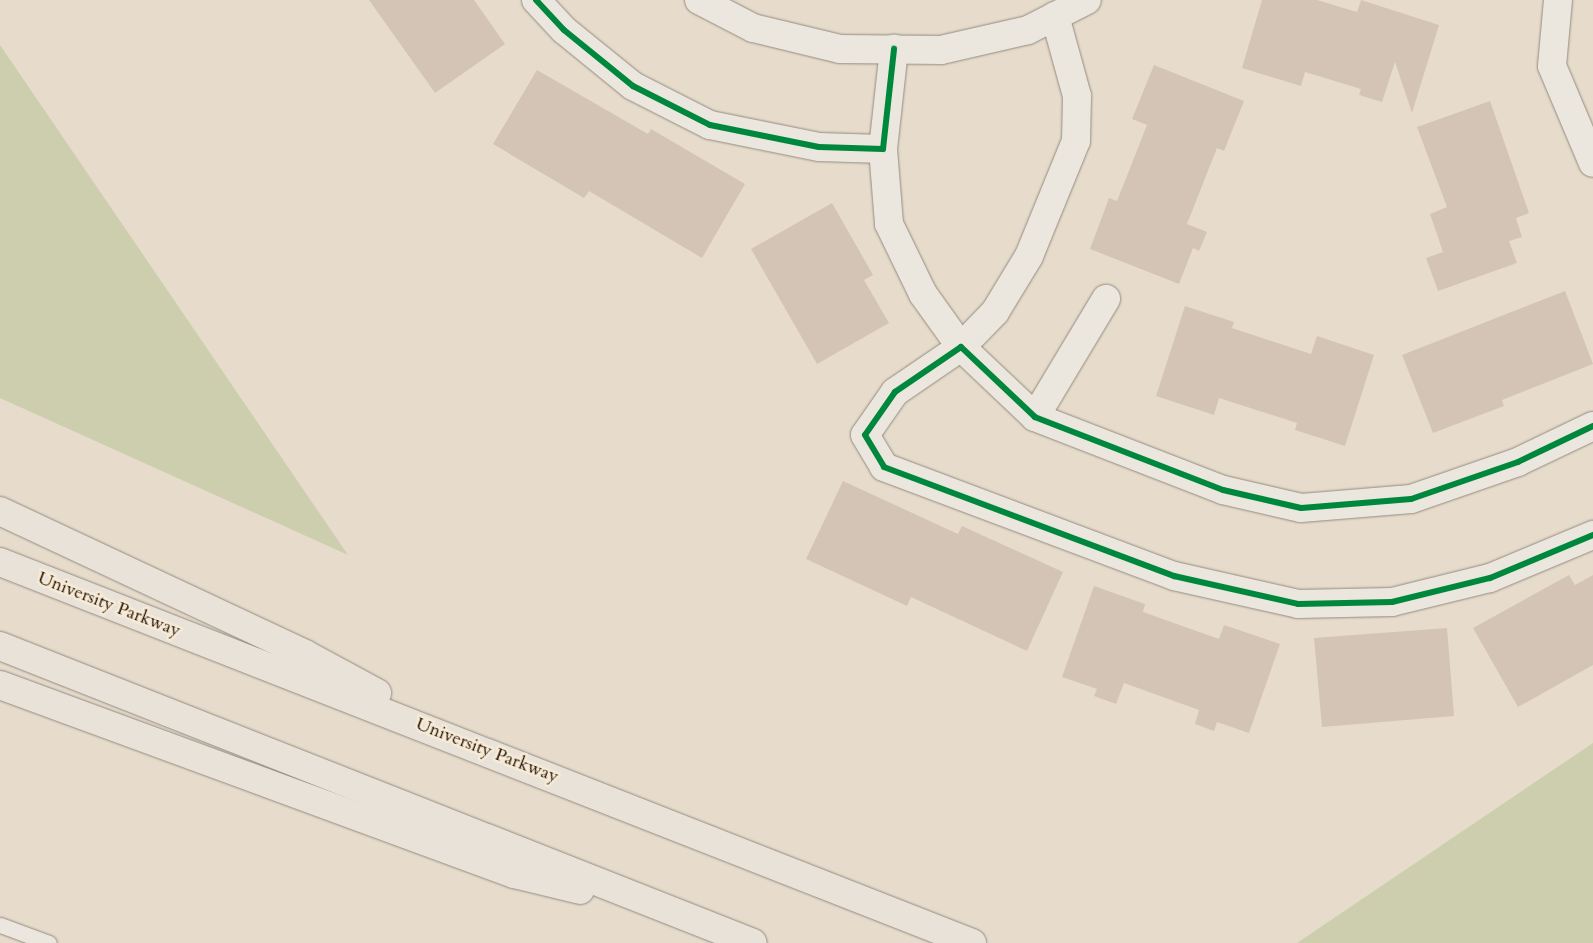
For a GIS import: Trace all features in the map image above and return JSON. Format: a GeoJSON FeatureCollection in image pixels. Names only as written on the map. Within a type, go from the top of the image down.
{"type":"FeatureCollection","features":[{"type":"Feature","properties":{"kind":"highway"},"geometry":{"type":"LineString","coordinates":[[0,511],[305,654],[470,744]]}},
{"type":"Feature","properties":{"kind":"highway","name":"University Parkway"},"geometry":{"type":"LineString","coordinates":[[0,562],[470,744],[972,943]]}},
{"type":"Feature","properties":{"kind":"highway"},"geometry":{"type":"LineString","coordinates":[[0,646],[753,943]]}},
{"type":"Feature","properties":{"kind":"highway"},"geometry":{"type":"LineString","coordinates":[[0,685],[514,874],[651,903]]}},
{"type":"Feature","properties":{"kind":"street"},"geometry":{"type":"LineString","coordinates":[[536,0],[564,30],[633,86],[710,125],[819,147],[884,149]]}},
{"type":"Feature","properties":{"kind":"street"},"geometry":{"type":"LineString","coordinates":[[699,0],[754,28],[840,49],[894,50],[941,50],[1028,30],[1087,0]]}},
{"type":"Feature","properties":{"kind":"street"},"geometry":{"type":"LineString","coordinates":[[1558,0],[1552,66],[1593,161]]}},
{"type":"Feature","properties":{"kind":"street"},"geometry":{"type":"LineString","coordinates":[[1055,16],[1077,96],[1076,141],[1030,256],[995,312],[961,347],[895,392],[865,435],[884,467],[1174,576],[1298,604],[1392,602],[1490,578],[1593,535]]}},
{"type":"Feature","properties":{"kind":"street"},"geometry":{"type":"LineString","coordinates":[[894,50],[884,149],[890,224],[923,294],[961,347],[1035,418],[1223,490],[1301,508],[1411,499],[1518,462],[1593,426]]}},
{"type":"Feature","properties":{"kind":"street"},"geometry":{"type":"LineString","coordinates":[[1035,418],[1106,299]]}},
{"type":"Feature","properties":{"kind":"lane"},"geometry":{"type":"LineString","coordinates":[[0,925],[49,943]]}},
{"type":"Feature","properties":{"kind":"green space"},"geometry":{"type":"Polygon","coordinates":[[[0,45],[348,555],[0,398],[0,45]]]}},
{"type":"Feature","properties":{"kind":"green space"},"geometry":{"type":"Polygon","coordinates":[[[1593,743],[1593,943],[1297,943],[1593,743]]]}},
{"type":"Feature","properties":{"kind":"building"},"geometry":{"type":"Polygon","coordinates":[[[369,0],[474,0],[505,44],[435,93],[369,0]]]}},
{"type":"Feature","properties":{"kind":"building"},"geometry":{"type":"Polygon","coordinates":[[[1262,0],[1317,0],[1357,12],[1361,0],[1439,25],[1412,113],[1395,62],[1382,102],[1359,95],[1361,89],[1305,72],[1301,86],[1242,68],[1262,0]]]}},
{"type":"Feature","properties":{"kind":"building"},"geometry":{"type":"Polygon","coordinates":[[[1154,65],[1244,101],[1224,151],[1217,148],[1187,224],[1207,232],[1199,251],[1193,248],[1179,284],[1090,249],[1109,198],[1117,201],[1147,125],[1132,119],[1154,65]]]}},
{"type":"Feature","properties":{"kind":"building"},"geometry":{"type":"Polygon","coordinates":[[[537,70],[648,134],[651,129],[745,184],[702,258],[589,191],[584,198],[493,144],[537,70]]]}},
{"type":"Feature","properties":{"kind":"building"},"geometry":{"type":"Polygon","coordinates":[[[1490,101],[1529,213],[1516,218],[1522,237],[1509,241],[1517,263],[1438,291],[1426,258],[1443,252],[1430,214],[1447,207],[1417,127],[1490,101]]]}},
{"type":"Feature","properties":{"kind":"building"},"geometry":{"type":"Polygon","coordinates":[[[832,203],[873,275],[864,280],[889,323],[817,364],[751,249],[832,203]]]}},
{"type":"Feature","properties":{"kind":"building"},"geometry":{"type":"Polygon","coordinates":[[[1565,291],[1593,364],[1502,400],[1504,406],[1433,433],[1402,355],[1565,291]]]}},
{"type":"Feature","properties":{"kind":"building"},"geometry":{"type":"Polygon","coordinates":[[[1185,306],[1234,322],[1232,328],[1311,354],[1317,336],[1374,355],[1345,446],[1295,430],[1297,423],[1219,398],[1214,415],[1156,396],[1185,306]]]}},
{"type":"Feature","properties":{"kind":"building"},"geometry":{"type":"Polygon","coordinates":[[[843,481],[958,534],[962,526],[1063,572],[1027,651],[911,597],[907,606],[806,559],[843,481]]]}},
{"type":"Feature","properties":{"kind":"building"},"geometry":{"type":"Polygon","coordinates":[[[1569,575],[1575,585],[1593,575],[1593,665],[1518,707],[1473,628],[1569,575]]]}},
{"type":"Feature","properties":{"kind":"building"},"geometry":{"type":"Polygon","coordinates":[[[1094,586],[1145,604],[1143,612],[1219,639],[1224,625],[1280,644],[1249,733],[1217,722],[1214,731],[1195,724],[1199,710],[1124,683],[1116,704],[1094,696],[1097,689],[1062,677],[1094,586]]]}},
{"type":"Feature","properties":{"kind":"building"},"geometry":{"type":"Polygon","coordinates":[[[1447,628],[1454,716],[1322,727],[1314,638],[1447,628]]]}},
{"type":"Feature","properties":{"kind":"cycle path"},"geometry":{"type":"LineString","coordinates":[[536,0],[564,30],[633,86],[710,125],[819,147],[883,149],[894,49]]}},
{"type":"Feature","properties":{"kind":"cycle path"},"geometry":{"type":"LineString","coordinates":[[1593,426],[1518,462],[1411,499],[1301,508],[1223,490],[1035,417],[961,347],[895,392],[865,435],[884,467],[1174,576],[1298,604],[1392,602],[1490,578],[1593,535]]}}]}
